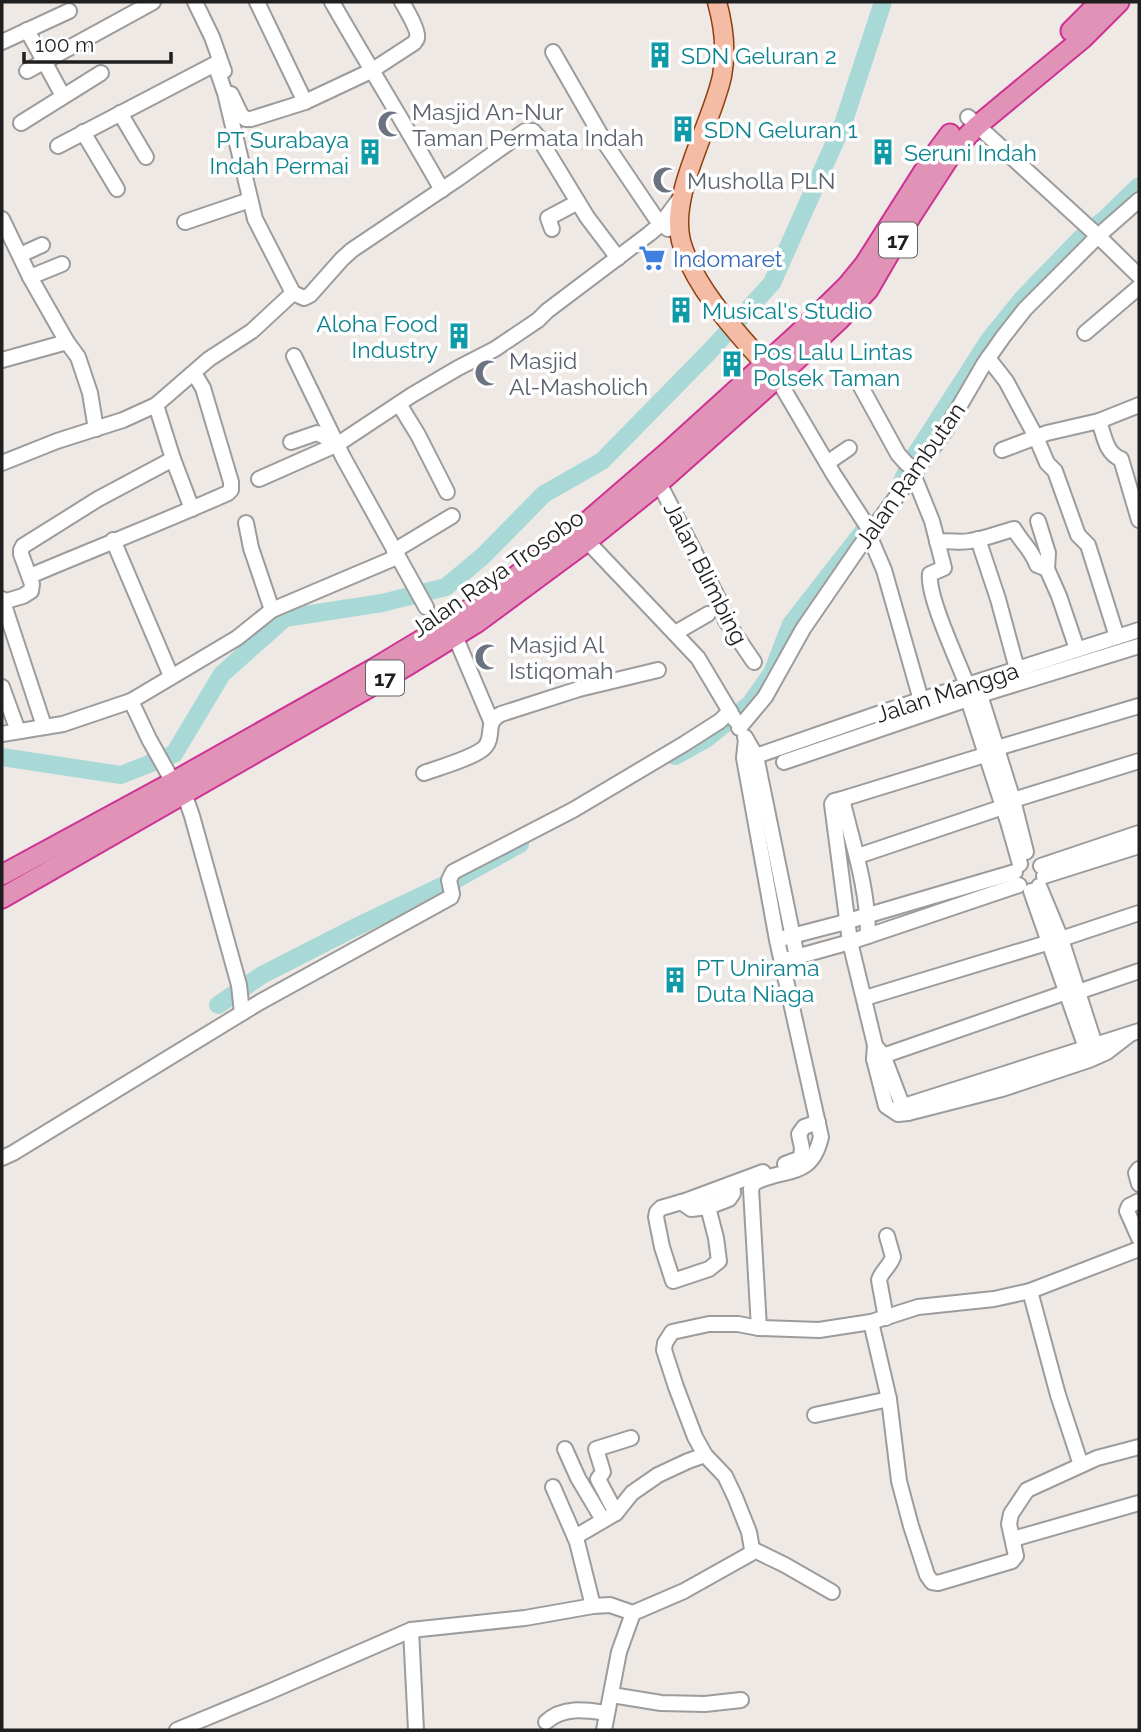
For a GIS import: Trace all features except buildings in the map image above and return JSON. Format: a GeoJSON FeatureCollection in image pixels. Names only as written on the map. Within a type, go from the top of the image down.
{"type":"FeatureCollection","features":[{"type":"Feature","properties":{"kind":"highway","name":"17"},"geometry":{"type":"LineString","coordinates":[[771,371],[840,319],[868,290],[972,121],[1100,2]]}},
{"type":"Feature","properties":{"kind":"highway","name":"17"},"geometry":{"type":"LineString","coordinates":[[972,121],[1082,38],[1119,2]]}},
{"type":"Feature","properties":{"kind":"highway","name":"Jalan Raya Trosobo"},"geometry":{"type":"LineString","coordinates":[[435,619],[510,599],[659,483],[771,371]]}},
{"type":"Feature","properties":{"kind":"highway","name":"Jalan Raya Trosobo"},"geometry":{"type":"LineString","coordinates":[[2,876],[175,782],[396,672],[435,619],[488,597],[573,534],[649,468],[771,371]]}},
{"type":"Feature","properties":{"kind":"highway","name":"Jalan Raya Trosobo"},"geometry":{"type":"LineString","coordinates":[[2,898],[175,782]]}},
{"type":"Feature","properties":{"kind":"main road"},"geometry":{"type":"LineString","coordinates":[[717,2],[725,43],[722,78],[681,197],[680,238],[691,267],[723,315],[771,371]]}},
{"type":"Feature","properties":{"kind":"street"},"geometry":{"type":"LineString","coordinates":[[27,71],[153,2]]}},
{"type":"Feature","properties":{"kind":"street"},"geometry":{"type":"LineString","coordinates":[[186,2],[215,64],[225,93],[258,225],[293,293],[304,298],[310,295],[352,250],[442,190],[519,133],[531,130],[618,258]]}},
{"type":"Feature","properties":{"kind":"street"},"geometry":{"type":"LineString","coordinates":[[195,2],[212,37],[231,94],[244,118],[304,102],[371,71],[414,43],[418,35],[402,2]]}},
{"type":"Feature","properties":{"kind":"street"},"geometry":{"type":"LineString","coordinates":[[257,2],[304,102]]}},
{"type":"Feature","properties":{"kind":"street"},"geometry":{"type":"LineString","coordinates":[[332,2],[442,190]]}},
{"type":"Feature","properties":{"kind":"street"},"geometry":{"type":"LineString","coordinates":[[2,42],[69,11]]}},
{"type":"Feature","properties":{"kind":"street"},"geometry":{"type":"LineString","coordinates":[[27,30],[63,96]]}},
{"type":"Feature","properties":{"kind":"street"},"geometry":{"type":"LineString","coordinates":[[553,52],[607,146],[654,217],[680,238]]}},
{"type":"Feature","properties":{"kind":"street"},"geometry":{"type":"LineString","coordinates":[[58,146],[215,64]]}},
{"type":"Feature","properties":{"kind":"street"},"geometry":{"type":"LineString","coordinates":[[21,123],[101,73]]}},
{"type":"Feature","properties":{"kind":"street"},"geometry":{"type":"LineString","coordinates":[[120,113],[146,157]]}},
{"type":"Feature","properties":{"kind":"street"},"geometry":{"type":"LineString","coordinates":[[972,121],[1139,276]]}},
{"type":"Feature","properties":{"kind":"street"},"geometry":{"type":"LineString","coordinates":[[83,132],[117,189]]}},
{"type":"Feature","properties":{"kind":"street"},"geometry":{"type":"LineString","coordinates":[[259,479],[338,443],[458,368],[495,349],[538,320],[662,224],[681,197]]}},
{"type":"Feature","properties":{"kind":"street"},"geometry":{"type":"LineString","coordinates":[[185,222],[250,200]]}},
{"type":"Feature","properties":{"kind":"street"},"geometry":{"type":"LineString","coordinates":[[552,229],[548,218],[578,202]]}},
{"type":"Feature","properties":{"kind":"street","name":"Jalan Rambutan"},"geometry":{"type":"LineString","coordinates":[[242,1013],[451,897],[453,872],[573,810],[720,720],[736,723],[765,697],[803,629],[868,530],[912,469],[944,431],[1003,337],[1093,231],[1137,207]]}},
{"type":"Feature","properties":{"kind":"street"},"geometry":{"type":"LineString","coordinates":[[2,219],[30,277],[78,357],[90,393],[96,429]]}},
{"type":"Feature","properties":{"kind":"street"},"geometry":{"type":"LineString","coordinates":[[20,255],[42,246]]}},
{"type":"Feature","properties":{"kind":"street"},"geometry":{"type":"LineString","coordinates":[[30,277],[62,264]]}},
{"type":"Feature","properties":{"kind":"street"},"geometry":{"type":"LineString","coordinates":[[1085,334],[1139,287]]}},
{"type":"Feature","properties":{"kind":"street"},"geometry":{"type":"LineString","coordinates":[[2,463],[156,405],[201,367],[252,331],[293,293]]}},
{"type":"Feature","properties":{"kind":"street"},"geometry":{"type":"LineString","coordinates":[[2,360],[67,342]]}},
{"type":"Feature","properties":{"kind":"street"},"geometry":{"type":"LineString","coordinates":[[294,356],[343,457],[491,721],[488,744],[483,749],[424,773]]}},
{"type":"Feature","properties":{"kind":"street"},"geometry":{"type":"LineString","coordinates":[[988,358],[1006,381],[1047,463],[1057,476],[1078,535],[1087,545],[1117,637]]}},
{"type":"Feature","properties":{"kind":"street"},"geometry":{"type":"LineString","coordinates":[[30,576],[229,493],[232,485],[203,388],[201,367]]}},
{"type":"Feature","properties":{"kind":"street"},"geometry":{"type":"LineString","coordinates":[[771,371],[868,530],[884,570],[921,700]]}},
{"type":"Feature","properties":{"kind":"street"},"geometry":{"type":"LineString","coordinates":[[860,385],[898,453],[912,469],[928,509],[944,568],[930,574],[933,596],[971,693],[1030,875],[1056,941],[1072,992],[1098,1047]]}},
{"type":"Feature","properties":{"kind":"street"},"geometry":{"type":"LineString","coordinates":[[399,404],[447,492]]}},
{"type":"Feature","properties":{"kind":"street"},"geometry":{"type":"LineString","coordinates":[[156,405],[192,509]]}},
{"type":"Feature","properties":{"kind":"street"},"geometry":{"type":"LineString","coordinates":[[1002,450],[1073,426],[1099,421],[1139,405]]}},
{"type":"Feature","properties":{"kind":"street"},"geometry":{"type":"LineString","coordinates":[[1099,421],[1110,452],[1121,459],[1139,520]]}},
{"type":"Feature","properties":{"kind":"street"},"geometry":{"type":"LineString","coordinates":[[291,442],[317,433],[338,443]]}},
{"type":"Feature","properties":{"kind":"street"},"geometry":{"type":"LineString","coordinates":[[827,463],[849,448]]}},
{"type":"Feature","properties":{"kind":"street"},"geometry":{"type":"LineString","coordinates":[[44,726],[2,600],[30,593],[33,587],[21,550],[23,546],[89,504],[173,459]]}},
{"type":"Feature","properties":{"kind":"street","name":"Jalan Blimbing"},"geometry":{"type":"LineString","coordinates":[[659,483],[720,602],[726,621],[754,662]]}},
{"type":"Feature","properties":{"kind":"street"},"geometry":{"type":"LineString","coordinates":[[2,734],[72,722],[131,701],[237,638],[276,608],[396,554],[452,516]]}},
{"type":"Feature","properties":{"kind":"street"},"geometry":{"type":"LineString","coordinates":[[1038,521],[1048,553],[1047,569],[1077,649]]}},
{"type":"Feature","properties":{"kind":"street"},"geometry":{"type":"LineString","coordinates":[[246,523],[254,557],[276,608]]}},
{"type":"Feature","properties":{"kind":"street"},"geometry":{"type":"LineString","coordinates":[[937,542],[978,540],[1014,529],[1032,551],[1037,565],[1047,569]]}},
{"type":"Feature","properties":{"kind":"street"},"geometry":{"type":"LineString","coordinates":[[113,540],[171,676]]}},
{"type":"Feature","properties":{"kind":"street"},"geometry":{"type":"LineString","coordinates":[[978,540],[998,598],[1017,669]]}},
{"type":"Feature","properties":{"kind":"street"},"geometry":{"type":"LineString","coordinates":[[587,541],[698,659],[756,756],[784,938],[781,961],[821,1137],[813,1160],[808,1164],[760,1180],[754,1183],[751,1189],[758,1328]]}},
{"type":"Feature","properties":{"kind":"street"},"geometry":{"type":"LineString","coordinates":[[675,633],[708,614]]}},
{"type":"Feature","properties":{"kind":"street","name":"Jalan Mangga"},"geometry":{"type":"LineString","coordinates":[[756,756],[921,700],[971,693],[1017,669],[1139,630]]}},
{"type":"Feature","properties":{"kind":"street"},"geometry":{"type":"LineString","coordinates":[[784,762],[971,693],[1139,646]]}},
{"type":"Feature","properties":{"kind":"street"},"geometry":{"type":"LineString","coordinates":[[491,721],[501,714],[579,689],[658,670]]}},
{"type":"Feature","properties":{"kind":"street"},"geometry":{"type":"LineString","coordinates":[[2,687],[18,731]]}},
{"type":"Feature","properties":{"kind":"street"},"geometry":{"type":"LineString","coordinates":[[2,1158],[242,1013],[240,991],[192,816],[131,701]]}},
{"type":"Feature","properties":{"kind":"street"},"geometry":{"type":"LineString","coordinates":[[907,1109],[877,1053],[850,942],[832,804],[834,801],[1139,706]]}},
{"type":"Feature","properties":{"kind":"street"},"geometry":{"type":"LineString","coordinates":[[736,723],[744,758],[744,790],[784,938],[797,957]]}},
{"type":"Feature","properties":{"kind":"street"},"geometry":{"type":"LineString","coordinates":[[858,856],[1139,761]]}},
{"type":"Feature","properties":{"kind":"street"},"geometry":{"type":"LineString","coordinates":[[842,799],[858,856],[868,915],[868,936]]}},
{"type":"Feature","properties":{"kind":"street"},"geometry":{"type":"LineString","coordinates":[[781,961],[868,936],[1139,833]]}},
{"type":"Feature","properties":{"kind":"street"},"geometry":{"type":"LineString","coordinates":[[784,938],[1139,845]]}},
{"type":"Feature","properties":{"kind":"street"},"geometry":{"type":"LineString","coordinates":[[865,998],[1056,941],[1139,912]]}},
{"type":"Feature","properties":{"kind":"street"},"geometry":{"type":"LineString","coordinates":[[877,1053],[1139,971]]}},
{"type":"Feature","properties":{"kind":"street"},"geometry":{"type":"LineString","coordinates":[[907,1109],[1134,1033]]}},
{"type":"Feature","properties":{"kind":"street"},"geometry":{"type":"LineString","coordinates":[[907,1109],[1002,1089],[1089,1060],[1098,1047]]}},
{"type":"Feature","properties":{"kind":"street"},"geometry":{"type":"LineString","coordinates":[[708,1207],[719,1261],[709,1269],[673,1281],[662,1247],[657,1212],[661,1208],[801,1158],[799,1134],[804,1127],[818,1122]]}},
{"type":"Feature","properties":{"kind":"street"},"geometry":{"type":"LineString","coordinates":[[1139,1169],[1136,1173],[1139,1184]]}},
{"type":"Feature","properties":{"kind":"street"},"geometry":{"type":"LineString","coordinates":[[681,1202],[691,1209],[708,1207],[729,1199],[733,1193],[732,1184]]}},
{"type":"Feature","properties":{"kind":"street"},"geometry":{"type":"LineString","coordinates":[[1139,1201],[1127,1209],[1139,1238]]}},
{"type":"Feature","properties":{"kind":"street"},"geometry":{"type":"LineString","coordinates":[[886,1318],[879,1277],[893,1257],[887,1236]]}},
{"type":"Feature","properties":{"kind":"street"},"geometry":{"type":"LineString","coordinates":[[177,1730],[411,1630],[525,1618],[593,1606],[610,1605],[633,1613],[684,1591],[750,1554],[752,1549],[748,1532],[725,1476],[705,1455],[695,1437],[665,1357],[665,1343],[672,1332],[709,1324],[819,1330],[871,1322],[918,1307],[994,1299],[1030,1291],[1139,1249]]}},
{"type":"Feature","properties":{"kind":"street"},"geometry":{"type":"LineString","coordinates":[[1030,1291],[1058,1395],[1081,1465]]}},
{"type":"Feature","properties":{"kind":"street"},"geometry":{"type":"LineString","coordinates":[[871,1322],[889,1399],[899,1481],[911,1526],[931,1580],[938,1583],[1012,1561],[1014,1548],[1009,1524],[1011,1514],[1027,1490],[1097,1458],[1139,1447]]}},
{"type":"Feature","properties":{"kind":"street"},"geometry":{"type":"LineString","coordinates":[[815,1415],[889,1399]]}},
{"type":"Feature","properties":{"kind":"street"},"geometry":{"type":"LineString","coordinates":[[616,1513],[598,1479],[603,1472],[596,1449],[631,1438]]}},
{"type":"Feature","properties":{"kind":"street"},"geometry":{"type":"LineString","coordinates":[[565,1450],[603,1520]]}},
{"type":"Feature","properties":{"kind":"street"},"geometry":{"type":"LineString","coordinates":[[575,1537],[616,1513],[632,1493],[658,1475],[705,1455]]}},
{"type":"Feature","properties":{"kind":"street"},"geometry":{"type":"LineString","coordinates":[[553,1487],[575,1537],[593,1606]]}},
{"type":"Feature","properties":{"kind":"street"},"geometry":{"type":"LineString","coordinates":[[1014,1548],[1139,1503]]}},
{"type":"Feature","properties":{"kind":"street"},"geometry":{"type":"LineString","coordinates":[[752,1549],[832,1592]]}},
{"type":"Feature","properties":{"kind":"street"},"geometry":{"type":"LineString","coordinates":[[604,1730],[619,1652],[633,1613]]}},
{"type":"Feature","properties":{"kind":"street"},"geometry":{"type":"LineString","coordinates":[[411,1630],[416,1730]]}},
{"type":"Feature","properties":{"kind":"street"},"geometry":{"type":"LineString","coordinates":[[612,1695],[672,1704],[741,1700]]}},
{"type":"Feature","properties":{"kind":"street"},"geometry":{"type":"LineString","coordinates":[[546,1722],[556,1714],[578,1710],[607,1713]]}},
{"type":"Feature","properties":{"kind":"waterway"},"geometry":{"type":"LineString","coordinates":[[2,757],[121,775],[174,754],[222,674],[285,618],[382,603],[446,587],[483,556],[544,494],[602,461],[772,283],[843,124],[883,2]]}},
{"type":"Feature","properties":{"kind":"waterway"},"geometry":{"type":"LineString","coordinates":[[902,481],[912,460],[989,340],[1024,297],[1081,238],[1139,186]]}},
{"type":"Feature","properties":{"kind":"waterway"},"geometry":{"type":"LineString","coordinates":[[675,756],[706,739],[750,704],[772,673],[791,624],[862,533]]}},
{"type":"Feature","properties":{"kind":"waterway"},"geometry":{"type":"LineString","coordinates":[[218,1005],[262,975],[457,879],[520,844]]}},
{"type":"Feature","properties":{"kind":"place","name":"SDN Geluran 2"},"geometry":{"type":"Point","coordinates":[660,55]}},
{"type":"Feature","properties":{"kind":"place","name":"Masjid An-Nur Taman Permata Indah"},"geometry":{"type":"Point","coordinates":[391,124]}},
{"type":"Feature","properties":{"kind":"place","name":"SDN Geluran 1"},"geometry":{"type":"Point","coordinates":[683,129]}},
{"type":"Feature","properties":{"kind":"place","name":"PT Surabaya Indah Permai"},"geometry":{"type":"Point","coordinates":[370,152]}},
{"type":"Feature","properties":{"kind":"place","name":"Seruni Indah"},"geometry":{"type":"Point","coordinates":[883,152]}},
{"type":"Feature","properties":{"kind":"place","name":"Musholla PLN"},"geometry":{"type":"Point","coordinates":[666,180]}},
{"type":"Feature","properties":{"kind":"place","name":"Indomaret"},"geometry":{"type":"Point","coordinates":[652,258]}},
{"type":"Feature","properties":{"kind":"place","name":"Musical's Studio"},"geometry":{"type":"Point","coordinates":[681,310]}},
{"type":"Feature","properties":{"kind":"place","name":"Aloha Food Industry"},"geometry":{"type":"Point","coordinates":[459,336]}},
{"type":"Feature","properties":{"kind":"place","name":"Pos Lalu Lintas Polsek Taman"},"geometry":{"type":"Point","coordinates":[732,364]}},
{"type":"Feature","properties":{"kind":"place","name":"Masjid Al-Masholich"},"geometry":{"type":"Point","coordinates":[488,373]}},
{"type":"Feature","properties":{"kind":"place","name":"Masjid Al Istiqomah"},"geometry":{"type":"Point","coordinates":[488,657]}},
{"type":"Feature","properties":{"kind":"place","name":"PT Unirama Duta Niaga"},"geometry":{"type":"Point","coordinates":[675,980]}}]}
